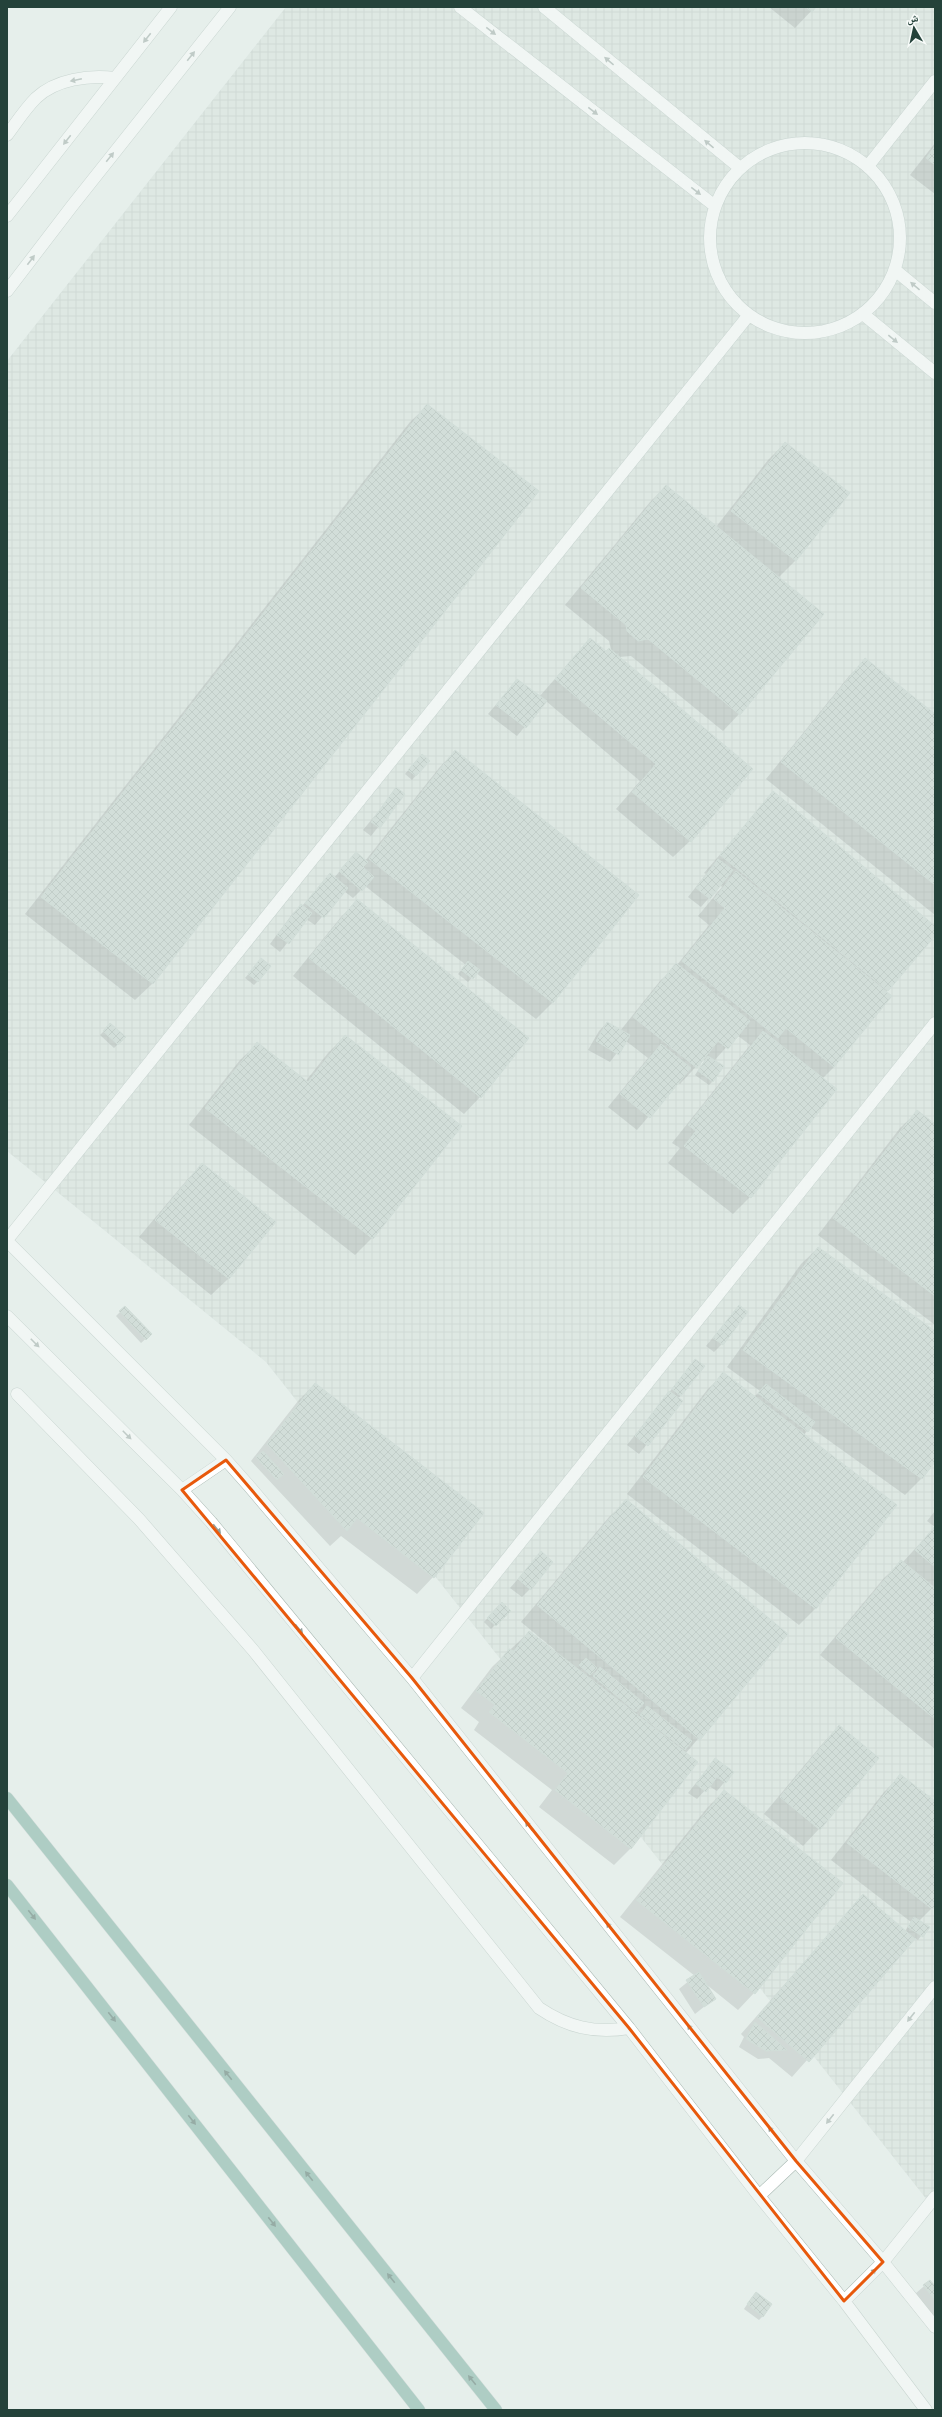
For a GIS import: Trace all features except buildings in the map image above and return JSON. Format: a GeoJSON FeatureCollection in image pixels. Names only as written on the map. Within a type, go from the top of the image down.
{"type":"FeatureCollection","features":[{"type":"Feature","properties":{"kind":"main road"},"geometry":{"type":"LineString","coordinates":[[7,1798],[496,2410]]}},
{"type":"Feature","properties":{"kind":"main road"},"geometry":{"type":"LineString","coordinates":[[7,1885],[419,2410]]}},
{"type":"Feature","properties":{"kind":"street"},"geometry":{"type":"LineString","coordinates":[[7,216],[171,7]]}},
{"type":"Feature","properties":{"kind":"street"},"geometry":{"type":"LineString","coordinates":[[7,291],[72,206],[230,7]]}},
{"type":"Feature","properties":{"kind":"street"},"geometry":{"type":"LineString","coordinates":[[460,7],[715,206]]}},
{"type":"Feature","properties":{"kind":"street"},"geometry":{"type":"LineString","coordinates":[[544,7],[740,168]]}},
{"type":"Feature","properties":{"kind":"street"},"geometry":{"type":"LineString","coordinates":[[7,135],[36,98],[48,90],[74,80],[101,77],[115,78]]}},
{"type":"Feature","properties":{"kind":"street"},"geometry":{"type":"LineString","coordinates":[[868,166],[935,81]]}},
{"type":"Feature","properties":{"kind":"street"},"geometry":{"type":"LineString","coordinates":[[810,142],[841,149],[868,166],[887,188],[898,214],[901,242],[895,270],[882,294],[863,314],[836,328],[806,334],[776,329],[748,316],[729,297],[715,274],[709,248],[710,221],[721,191],[740,168],[749,159],[778,146],[810,142]]}},
{"type":"Feature","properties":{"kind":"street"},"geometry":{"type":"LineString","coordinates":[[895,270],[935,303]]}},
{"type":"Feature","properties":{"kind":"street"},"geometry":{"type":"LineString","coordinates":[[863,314],[935,373]]}},
{"type":"Feature","properties":{"kind":"street"},"geometry":{"type":"LineString","coordinates":[[748,316],[7,1240],[226,1460],[412,1678],[796,2162],[883,2262],[935,2328]]}},
{"type":"Feature","properties":{"kind":"street"},"geometry":{"type":"LineString","coordinates":[[412,1678],[935,1024]]}},
{"type":"Feature","properties":{"kind":"street"},"geometry":{"type":"LineString","coordinates":[[7,1316],[182,1490],[629,2028],[759,2196],[844,2301],[926,2410]]}},
{"type":"Feature","properties":{"kind":"street"},"geometry":{"type":"LineString","coordinates":[[17,1394],[139,1519],[238,1632],[539,2008],[566,2024],[581,2028],[608,2031],[629,2028]]}},
{"type":"Feature","properties":{"kind":"street"},"geometry":{"type":"LineString","coordinates":[[182,1490],[226,1460]]}},
{"type":"Feature","properties":{"kind":"street"},"geometry":{"type":"LineString","coordinates":[[759,2196],[796,2162],[935,1987]]}},
{"type":"Feature","properties":{"kind":"street"},"geometry":{"type":"LineString","coordinates":[[844,2301],[883,2262],[935,2197]]}},
{"type":"Feature","properties":{"kind":"highlighted area"},"geometry":{"type":"Polygon","coordinates":[[[226,1460],[412,1678],[796,2161],[883,2262],[844,2301],[629,2028],[182,1490],[226,1460]]]}},
{"type":"Feature","properties":{"kind":"shaded area"},"geometry":{"type":"Polygon","coordinates":[[[286,7],[935,7],[935,2210],[266,1362],[7,1151],[7,361],[286,7]]]}}]}
